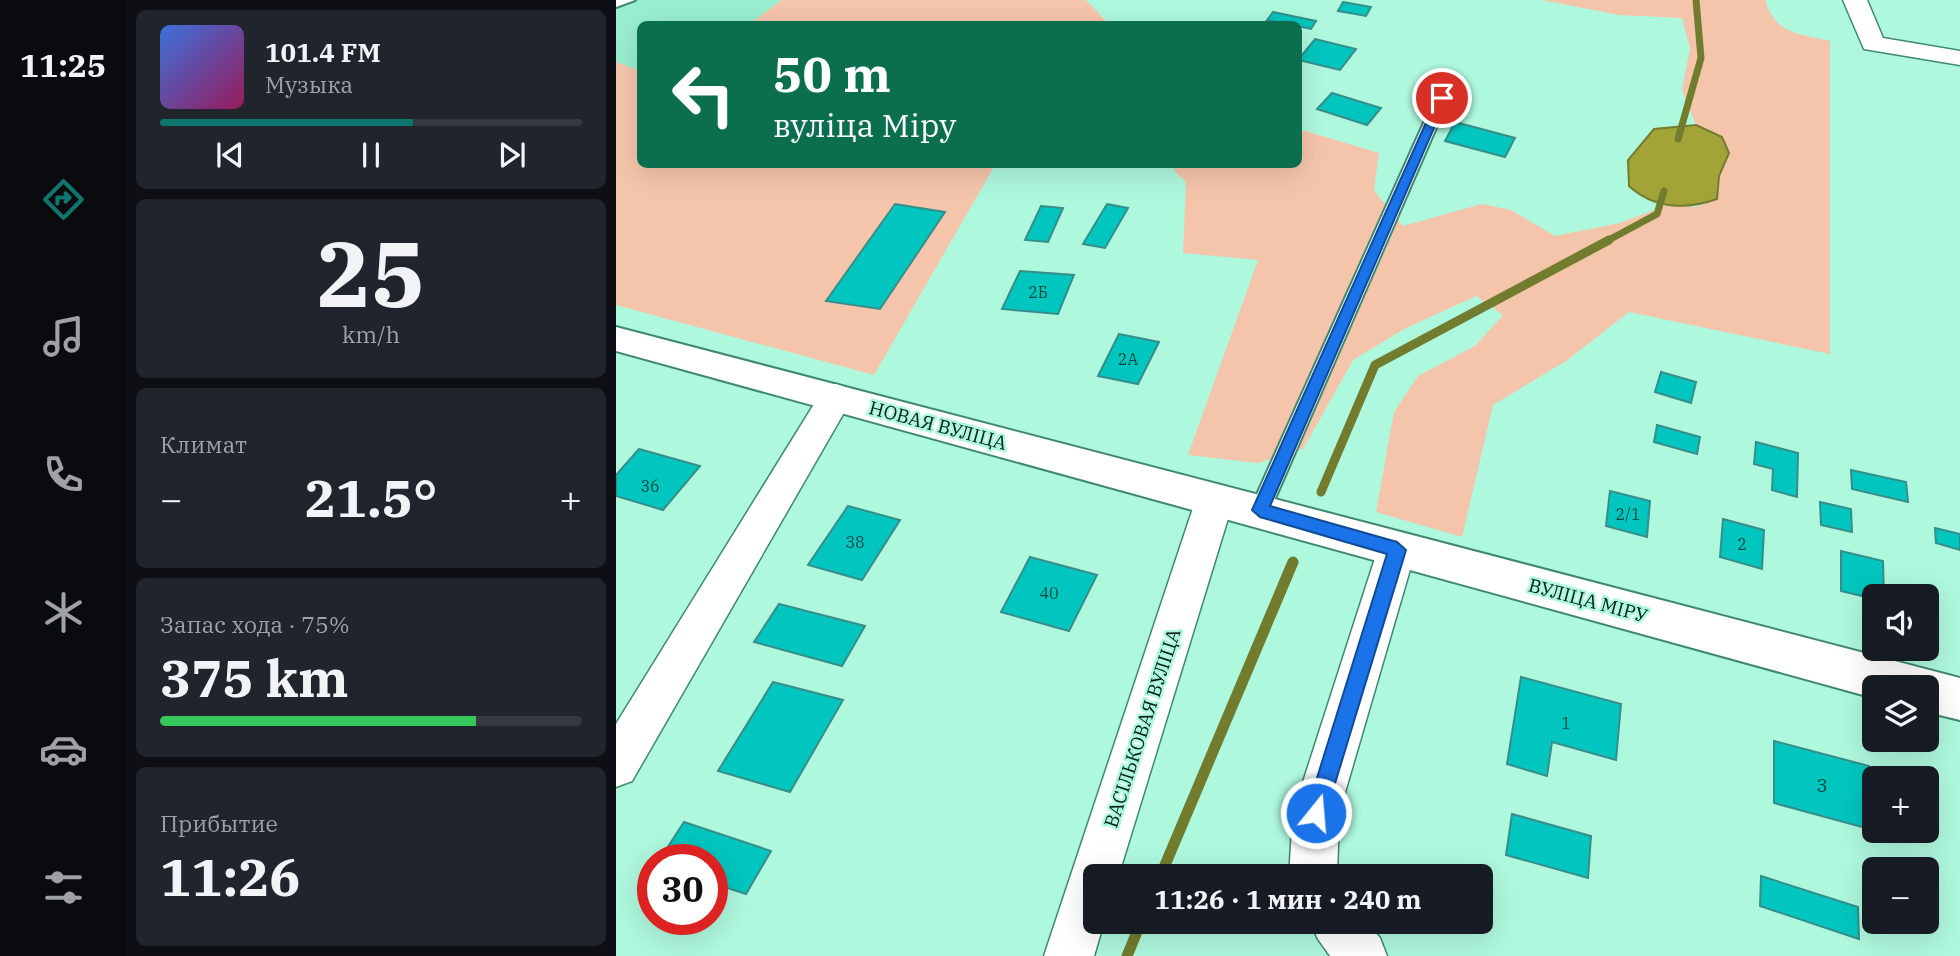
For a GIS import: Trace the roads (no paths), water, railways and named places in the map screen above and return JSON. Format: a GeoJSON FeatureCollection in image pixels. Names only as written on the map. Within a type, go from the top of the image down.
{"type":"FeatureCollection","features":[{"type":"Feature","properties":{"kind":"street"},"geometry":{"type":"LineString","coordinates":[[1855,0],[1873,44],[1960,58]]}},
{"type":"Feature","properties":{"kind":"street","name":"НОВАЯ ВУЛІЦА"},"geometry":{"type":"LineString","coordinates":[[616,339],[1260,510]]}},
{"type":"Feature","properties":{"kind":"street"},"geometry":{"type":"LineString","coordinates":[[616,765],[836,397]]}},
{"type":"Feature","properties":{"kind":"street","name":"ВАСІЛЬКОВАЯ ВУЛІЦА"},"geometry":{"type":"LineString","coordinates":[[1069,956],[1215,499]]}},
{"type":"Feature","properties":{"kind":"street","name":"ВУЛІЦА МІРУ"},"geometry":{"type":"LineString","coordinates":[[1260,510],[1397,550],[1867,675]]}},
{"type":"Feature","properties":{"kind":"street"},"geometry":{"type":"LineString","coordinates":[[1313,864],[1316,813],[1397,550]]}},
{"type":"Feature","properties":{"kind":"street"},"geometry":{"type":"LineString","coordinates":[[1939,694],[1960,699]]}},
{"type":"Feature","properties":{"kind":"street"},"geometry":{"type":"LineString","coordinates":[[1345,934],[1362,956]]}},
{"type":"Feature","properties":{"kind":"lane"},"geometry":{"type":"LineString","coordinates":[[616,3],[629,0]]}},
{"type":"Feature","properties":{"kind":"lane"},"geometry":{"type":"LineString","coordinates":[[1260,510],[1442,98]]}},
{"type":"Feature","properties":{"kind":"waterway"},"geometry":{"type":"LineString","coordinates":[[1678,139],[1701,58],[1696,0]]}},
{"type":"Feature","properties":{"kind":"waterway"},"geometry":{"type":"LineString","coordinates":[[1605,242],[1657,214],[1664,191]]}},
{"type":"Feature","properties":{"kind":"waterway"},"geometry":{"type":"LineString","coordinates":[[1321,492],[1375,365],[1609,240]]}},
{"type":"Feature","properties":{"kind":"waterway"},"geometry":{"type":"LineString","coordinates":[[1165,864],[1293,562]]}},
{"type":"Feature","properties":{"kind":"waterway"},"geometry":{"type":"LineString","coordinates":[[1127,956],[1136,934]]}}]}
